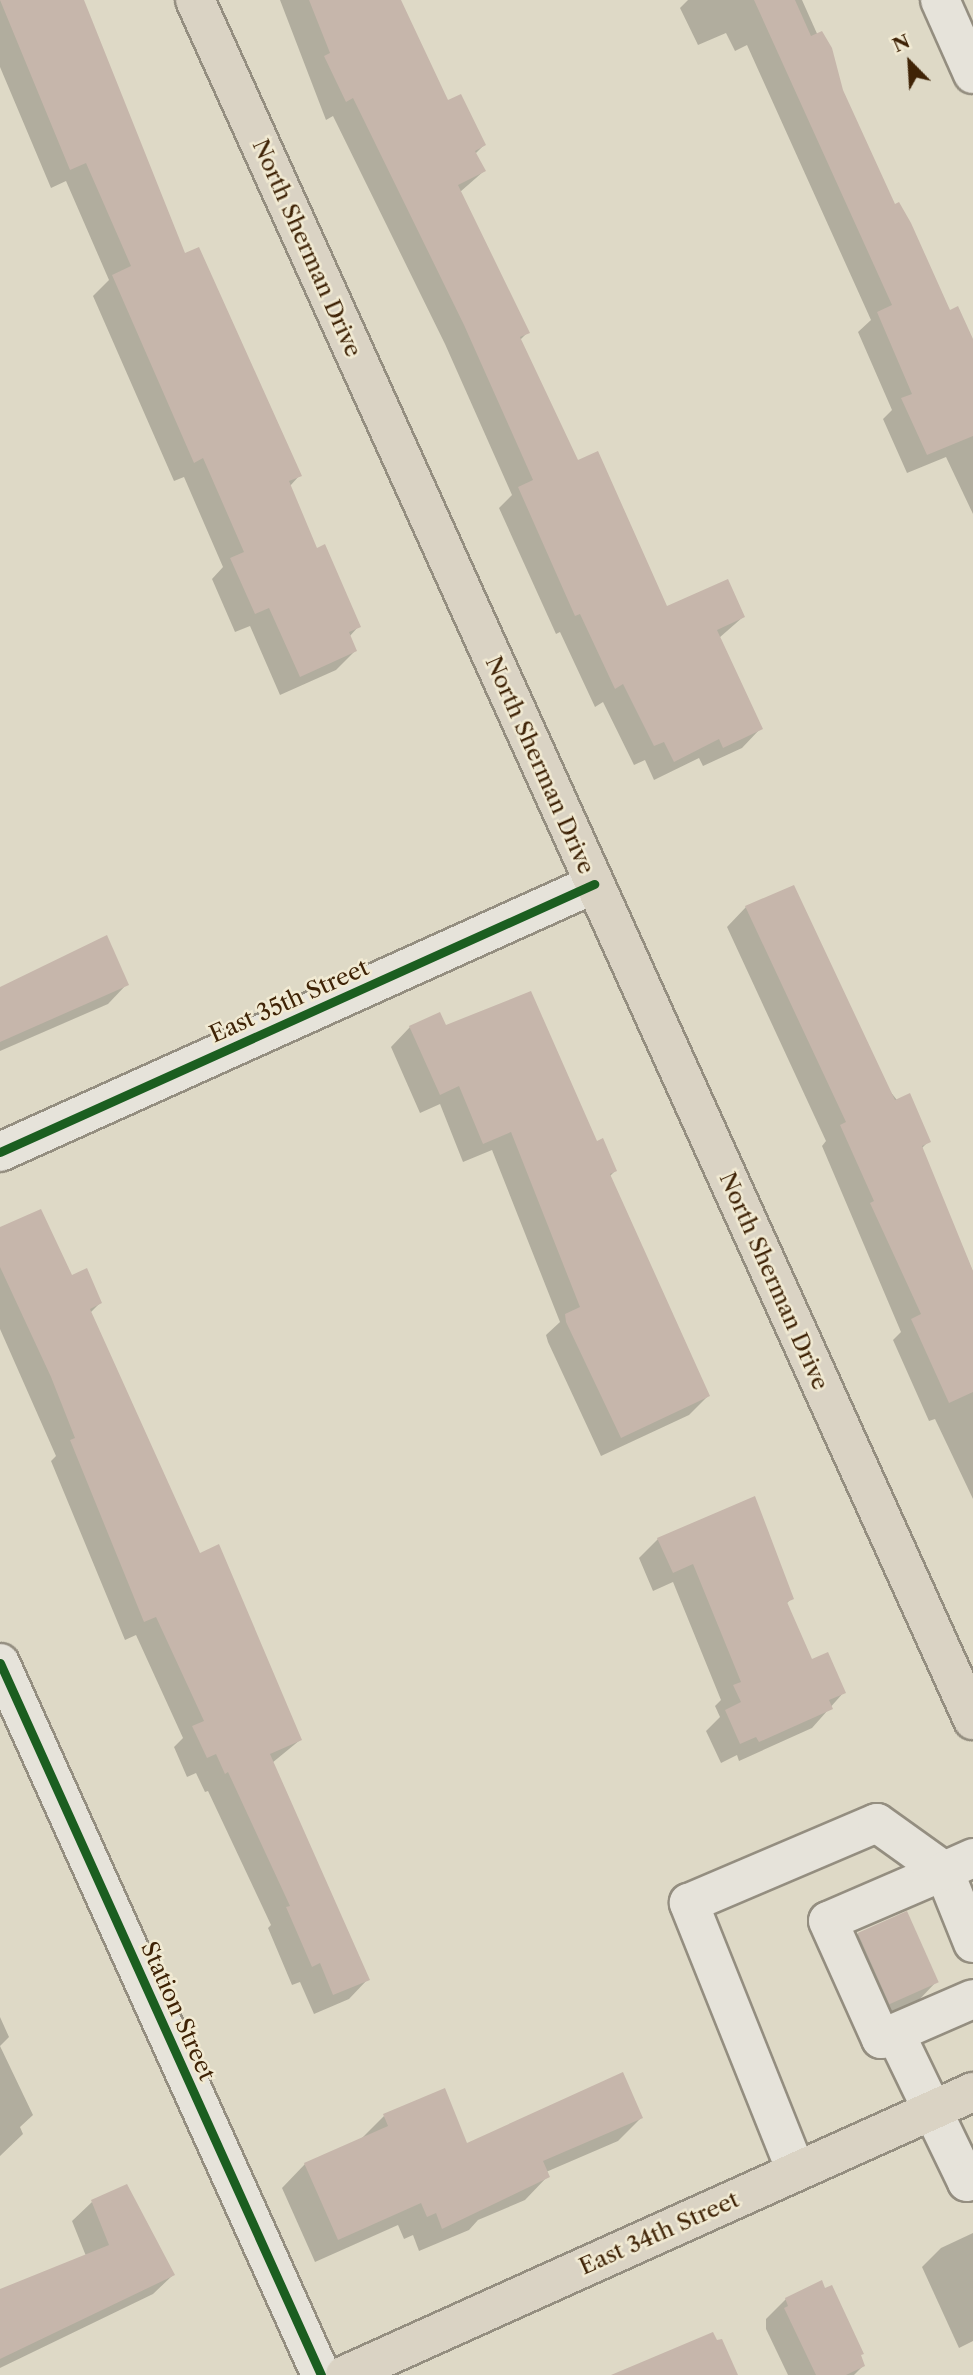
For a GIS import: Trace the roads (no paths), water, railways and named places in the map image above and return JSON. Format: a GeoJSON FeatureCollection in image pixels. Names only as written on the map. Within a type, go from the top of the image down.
{"type":"FeatureCollection","features":[{"type":"Feature","properties":{"kind":"main road","name":"North Sherman Drive"},"geometry":{"type":"LineString","coordinates":[[195,0],[973,1720]]}},
{"type":"Feature","properties":{"kind":"main road","name":"East 34th Street"},"geometry":{"type":"LineString","coordinates":[[345,2375],[973,2092]]}},
{"type":"Feature","properties":{"kind":"street"},"geometry":{"type":"LineString","coordinates":[[940,0],[973,74]]}},
{"type":"Feature","properties":{"kind":"street","name":"East 35th Street"},"geometry":{"type":"LineString","coordinates":[[0,1152],[594,884]]}},
{"type":"Feature","properties":{"kind":"street","name":"Station Street"},"geometry":{"type":"LineString","coordinates":[[0,1662],[321,2375]]}},
{"type":"Feature","properties":{"kind":"street"},"geometry":{"type":"LineString","coordinates":[[796,2171],[689,1903],[877,1823],[958,1865]]}},
{"type":"Feature","properties":{"kind":"street"},"geometry":{"type":"LineString","coordinates":[[958,1865],[973,1943]]}},
{"type":"Feature","properties":{"kind":"street"},"geometry":{"type":"LineString","coordinates":[[958,1865],[828,1921],[881,2039],[973,1999]]}},
{"type":"Feature","properties":{"kind":"street"},"geometry":{"type":"LineString","coordinates":[[895,2033],[935,2109],[967,2182],[973,2179]]}}]}
